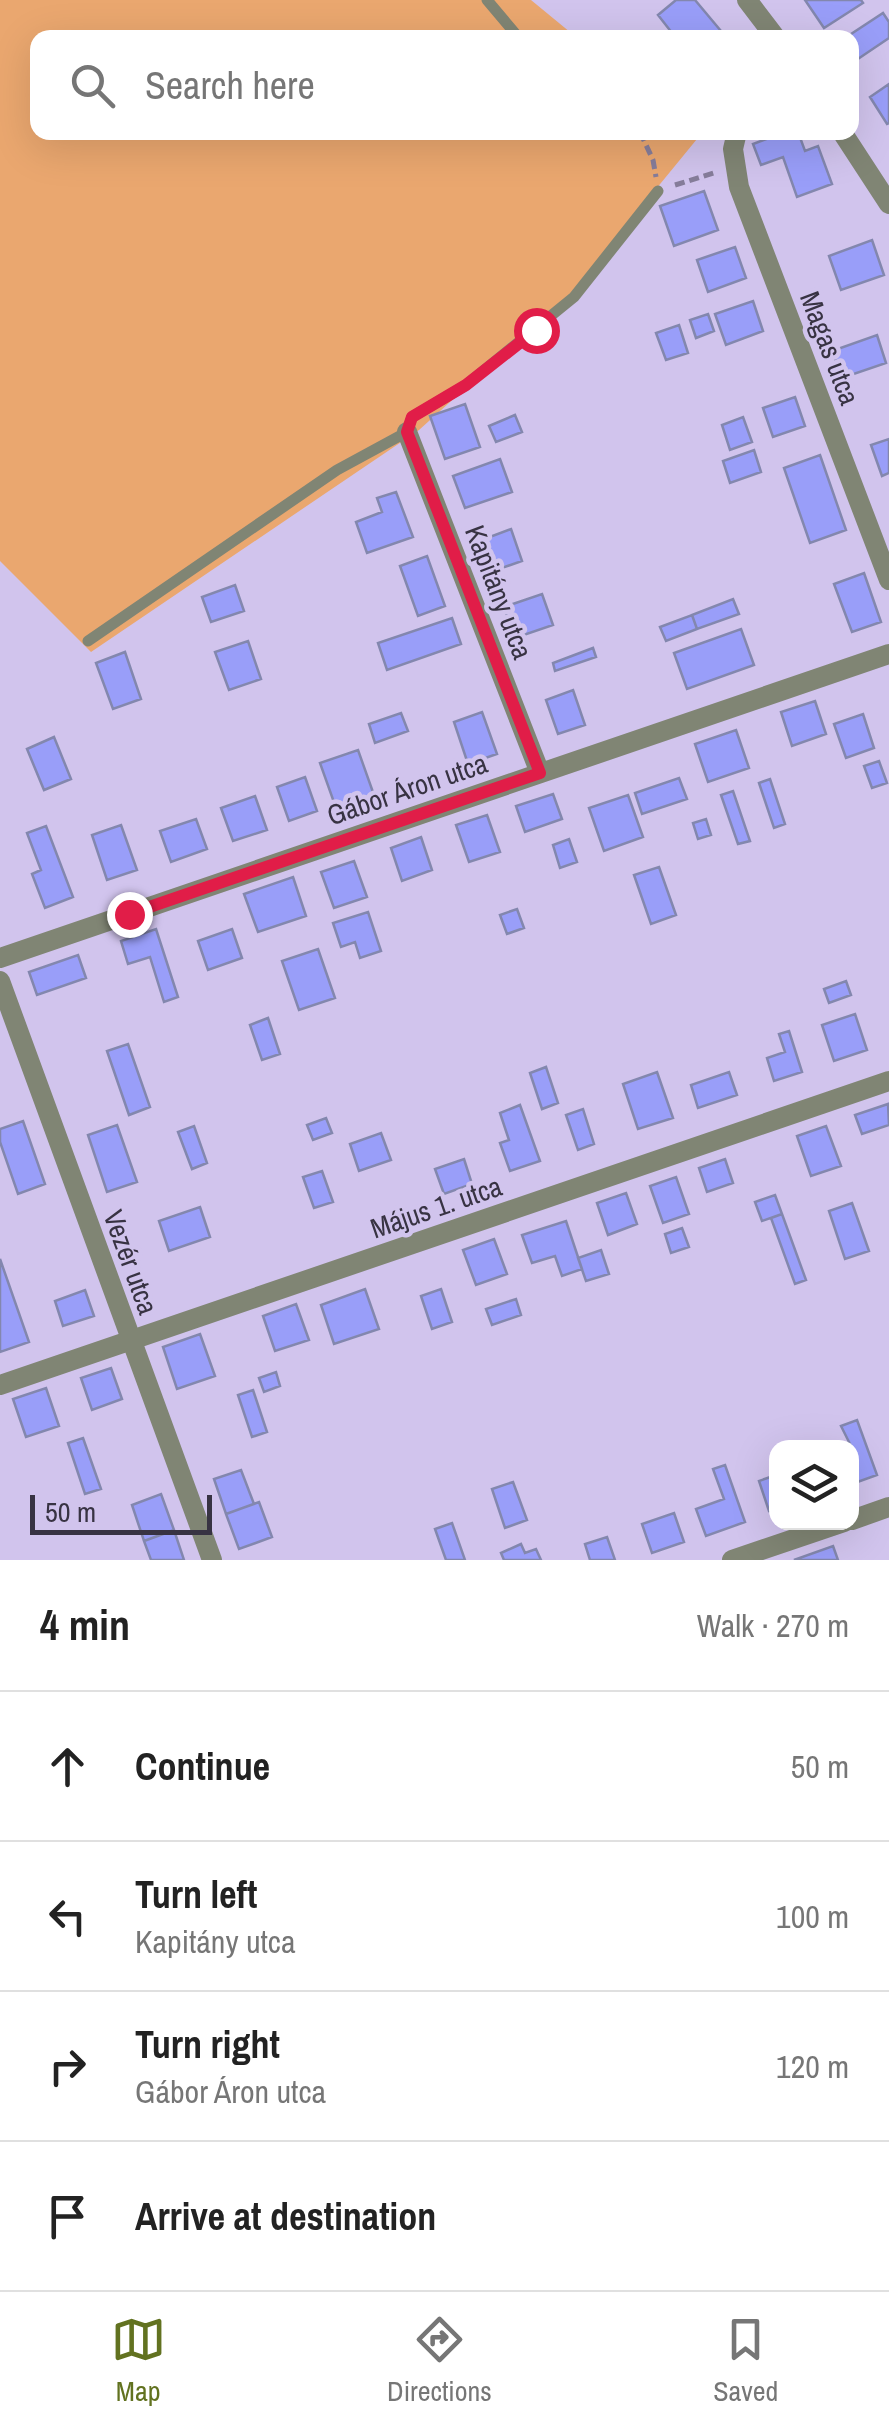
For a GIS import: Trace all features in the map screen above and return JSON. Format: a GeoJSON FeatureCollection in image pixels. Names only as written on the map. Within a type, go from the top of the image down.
{"type":"FeatureCollection","features":[{"type":"Feature","properties":{"kind":"street"},"geometry":{"type":"LineString","coordinates":[[747,0],[770,30]]}},
{"type":"Feature","properties":{"kind":"street","name":"Magas utca"},"geometry":{"type":"LineString","coordinates":[[735,140],[734,169],[889,580]]}},
{"type":"Feature","properties":{"kind":"street"},"geometry":{"type":"LineString","coordinates":[[847,140],[889,204]]}},
{"type":"Feature","properties":{"kind":"street","name":"Kapitány utca"},"geometry":{"type":"LineString","coordinates":[[407,432],[540,773]]}},
{"type":"Feature","properties":{"kind":"street","name":"Gábor Áron utca"},"geometry":{"type":"LineString","coordinates":[[0,958],[889,654]]}},
{"type":"Feature","properties":{"kind":"street","name":"Vezér utca"},"geometry":{"type":"LineString","coordinates":[[0,982],[212,1560]]}},
{"type":"Feature","properties":{"kind":"street","name":"Május 1. utca"},"geometry":{"type":"LineString","coordinates":[[0,1385],[889,1081]]}},
{"type":"Feature","properties":{"kind":"street"},"geometry":{"type":"LineString","coordinates":[[859,1518],[889,1507]]}},
{"type":"Feature","properties":{"kind":"street"},"geometry":{"type":"LineString","coordinates":[[732,1560],[820,1530]]}},
{"type":"Feature","properties":{"kind":"lane"},"geometry":{"type":"LineString","coordinates":[[488,0],[512,30]]}},
{"type":"Feature","properties":{"kind":"lane"},"geometry":{"type":"LineString","coordinates":[[88,641],[337,470],[407,432],[412,417],[466,385],[574,297],[658,190]]}},
{"type":"Feature","properties":{"kind":"path"},"geometry":{"type":"LineString","coordinates":[[644,140],[653,160],[658,190],[734,169]]}},
{"type":"Feature","properties":{"kind":"shaded area"},"geometry":{"type":"Polygon","coordinates":[[[0,0],[531,0],[567,30],[30,30],[30,140],[696,140],[570,294],[419,430],[91,652],[0,561],[0,0]]]}},
{"type":"Feature","properties":{"kind":"building"},"geometry":{"type":"Polygon","coordinates":[[[676,0],[695,0],[720,30],[670,30],[658,15],[676,0]]]}},
{"type":"Feature","properties":{"kind":"building"},"geometry":{"type":"Polygon","coordinates":[[[805,0],[861,0],[863,3],[824,28],[805,0]]]}},
{"type":"Feature","properties":{"kind":"building"},"geometry":{"type":"Polygon","coordinates":[[[883,13],[889,22],[889,38],[859,58],[857,30],[883,13]]]}},
{"type":"Feature","properties":{"kind":"building"},"geometry":{"type":"Polygon","coordinates":[[[889,84],[889,123],[887,124],[870,97],[889,84]]]}},
{"type":"Feature","properties":{"kind":"building"},"geometry":{"type":"Polygon","coordinates":[[[764,140],[801,140],[805,151],[818,146],[832,184],[797,197],[783,157],[761,165],[753,144],[764,140]]]}},
{"type":"Feature","properties":{"kind":"building"},"geometry":{"type":"Polygon","coordinates":[[[704,191],[718,230],[674,246],[660,206],[704,191]]]}},
{"type":"Feature","properties":{"kind":"building"},"geometry":{"type":"Polygon","coordinates":[[[872,240],[884,275],[841,290],[829,256],[872,240]]]}},
{"type":"Feature","properties":{"kind":"building"},"geometry":{"type":"Polygon","coordinates":[[[735,247],[746,278],[708,292],[697,260],[735,247]]]}},
{"type":"Feature","properties":{"kind":"building"},"geometry":{"type":"Polygon","coordinates":[[[753,301],[763,331],[726,345],[715,314],[753,301]]]}},
{"type":"Feature","properties":{"kind":"building"},"geometry":{"type":"Polygon","coordinates":[[[708,314],[714,331],[696,338],[690,320],[708,314]]]}},
{"type":"Feature","properties":{"kind":"building"},"geometry":{"type":"Polygon","coordinates":[[[679,325],[688,353],[666,360],[656,333],[679,325]]]}},
{"type":"Feature","properties":{"kind":"building"},"geometry":{"type":"Polygon","coordinates":[[[877,335],[886,363],[842,378],[832,351],[877,335]]]}},
{"type":"Feature","properties":{"kind":"building"},"geometry":{"type":"Polygon","coordinates":[[[795,397],[805,426],[773,437],[763,408],[795,397]]]}},
{"type":"Feature","properties":{"kind":"building"},"geometry":{"type":"Polygon","coordinates":[[[465,404],[480,447],[445,459],[430,416],[465,404]]]}},
{"type":"Feature","properties":{"kind":"building"},"geometry":{"type":"Polygon","coordinates":[[[515,415],[522,432],[496,442],[489,426],[515,415]]]}},
{"type":"Feature","properties":{"kind":"building"},"geometry":{"type":"Polygon","coordinates":[[[743,417],[752,442],[730,450],[722,425],[743,417]]]}},
{"type":"Feature","properties":{"kind":"building"},"geometry":{"type":"Polygon","coordinates":[[[889,439],[889,473],[882,476],[871,445],[889,439]]]}},
{"type":"Feature","properties":{"kind":"building"},"geometry":{"type":"Polygon","coordinates":[[[754,450],[761,472],[730,483],[723,461],[754,450]]]}},
{"type":"Feature","properties":{"kind":"building"},"geometry":{"type":"Polygon","coordinates":[[[820,455],[846,530],[810,543],[784,468],[820,455]]]}},
{"type":"Feature","properties":{"kind":"building"},"geometry":{"type":"Polygon","coordinates":[[[500,459],[512,492],[465,508],[453,476],[500,459]]]}},
{"type":"Feature","properties":{"kind":"building"},"geometry":{"type":"Polygon","coordinates":[[[396,492],[413,537],[367,553],[356,522],[382,512],[377,498],[396,492]]]}},
{"type":"Feature","properties":{"kind":"building"},"geometry":{"type":"Polygon","coordinates":[[[511,529],[522,561],[490,572],[479,541],[511,529]]]}},
{"type":"Feature","properties":{"kind":"building"},"geometry":{"type":"Polygon","coordinates":[[[427,556],[445,606],[418,616],[400,566],[427,556]]]}},
{"type":"Feature","properties":{"kind":"building"},"geometry":{"type":"Polygon","coordinates":[[[864,573],[881,622],[852,632],[834,584],[864,573]]]}},
{"type":"Feature","properties":{"kind":"building"},"geometry":{"type":"Polygon","coordinates":[[[235,585],[244,611],[211,622],[202,597],[235,585]]]}},
{"type":"Feature","properties":{"kind":"building"},"geometry":{"type":"Polygon","coordinates":[[[542,594],[553,625],[515,638],[504,607],[542,594]]]}},
{"type":"Feature","properties":{"kind":"building"},"geometry":{"type":"Polygon","coordinates":[[[733,599],[739,614],[697,629],[692,615],[733,599]]]}},
{"type":"Feature","properties":{"kind":"building"},"geometry":{"type":"Polygon","coordinates":[[[692,615],[697,629],[666,641],[660,627],[692,615]]]}},
{"type":"Feature","properties":{"kind":"building"},"geometry":{"type":"Polygon","coordinates":[[[452,618],[461,644],[387,670],[378,643],[452,618]]]}},
{"type":"Feature","properties":{"kind":"building"},"geometry":{"type":"Polygon","coordinates":[[[741,629],[754,665],[687,689],[674,653],[741,629]]]}},
{"type":"Feature","properties":{"kind":"building"},"geometry":{"type":"Polygon","coordinates":[[[248,641],[261,679],[229,690],[215,652],[248,641]]]}},
{"type":"Feature","properties":{"kind":"building"},"geometry":{"type":"Polygon","coordinates":[[[593,648],[596,657],[555,671],[553,663],[593,648]]]}},
{"type":"Feature","properties":{"kind":"building"},"geometry":{"type":"Polygon","coordinates":[[[125,652],[141,699],[113,709],[96,663],[125,652]]]}},
{"type":"Feature","properties":{"kind":"building"},"geometry":{"type":"Polygon","coordinates":[[[573,690],[585,725],[558,734],[546,700],[573,690]]]}},
{"type":"Feature","properties":{"kind":"building"},"geometry":{"type":"Polygon","coordinates":[[[815,701],[826,734],[792,746],[781,712],[815,701]]]}},
{"type":"Feature","properties":{"kind":"building"},"geometry":{"type":"Polygon","coordinates":[[[482,712],[497,754],[468,764],[454,722],[482,712]]]}},
{"type":"Feature","properties":{"kind":"building"},"geometry":{"type":"Polygon","coordinates":[[[401,713],[408,731],[375,743],[369,724],[401,713]]]}},
{"type":"Feature","properties":{"kind":"building"},"geometry":{"type":"Polygon","coordinates":[[[863,714],[874,748],[846,758],[834,724],[863,714]]]}},
{"type":"Feature","properties":{"kind":"building"},"geometry":{"type":"Polygon","coordinates":[[[736,730],[749,768],[708,782],[695,744],[736,730]]]}},
{"type":"Feature","properties":{"kind":"building"},"geometry":{"type":"Polygon","coordinates":[[[54,737],[71,779],[44,790],[27,749],[54,737]]]}},
{"type":"Feature","properties":{"kind":"building"},"geometry":{"type":"Polygon","coordinates":[[[358,750],[374,795],[336,808],[320,763],[358,750]]]}},
{"type":"Feature","properties":{"kind":"building"},"geometry":{"type":"Polygon","coordinates":[[[879,761],[887,783],[872,788],[864,766],[879,761]]]}},
{"type":"Feature","properties":{"kind":"building"},"geometry":{"type":"Polygon","coordinates":[[[305,777],[317,811],[289,821],[277,787],[305,777]]]}},
{"type":"Feature","properties":{"kind":"building"},"geometry":{"type":"Polygon","coordinates":[[[679,778],[687,799],[642,814],[635,793],[679,778]]]}},
{"type":"Feature","properties":{"kind":"building"},"geometry":{"type":"Polygon","coordinates":[[[770,779],[785,824],[774,828],[759,783],[770,779]]]}},
{"type":"Feature","properties":{"kind":"building"},"geometry":{"type":"Polygon","coordinates":[[[733,791],[750,841],[738,844],[721,795],[733,791]]]}},
{"type":"Feature","properties":{"kind":"building"},"geometry":{"type":"Polygon","coordinates":[[[553,794],[562,819],[525,832],[516,806],[553,794]]]}},
{"type":"Feature","properties":{"kind":"building"},"geometry":{"type":"Polygon","coordinates":[[[628,795],[643,837],[604,851],[589,808],[628,795]]]}},
{"type":"Feature","properties":{"kind":"building"},"geometry":{"type":"Polygon","coordinates":[[[255,796],[267,830],[233,841],[221,808],[255,796]]]}},
{"type":"Feature","properties":{"kind":"building"},"geometry":{"type":"Polygon","coordinates":[[[487,815],[500,852],[469,862],[456,825],[487,815]]]}},
{"type":"Feature","properties":{"kind":"building"},"geometry":{"type":"Polygon","coordinates":[[[196,819],[207,849],[171,862],[160,831],[196,819]]]}},
{"type":"Feature","properties":{"kind":"building"},"geometry":{"type":"Polygon","coordinates":[[[706,819],[711,835],[698,839],[693,823],[706,819]]]}},
{"type":"Feature","properties":{"kind":"building"},"geometry":{"type":"Polygon","coordinates":[[[121,825],[137,870],[107,880],[92,835],[121,825]]]}},
{"type":"Feature","properties":{"kind":"building"},"geometry":{"type":"Polygon","coordinates":[[[46,826],[73,897],[45,908],[32,874],[41,870],[27,833],[46,826]]]}},
{"type":"Feature","properties":{"kind":"building"},"geometry":{"type":"Polygon","coordinates":[[[421,837],[432,870],[402,881],[391,848],[421,837]]]}},
{"type":"Feature","properties":{"kind":"building"},"geometry":{"type":"Polygon","coordinates":[[[569,839],[577,862],[560,868],[553,845],[569,839]]]}},
{"type":"Feature","properties":{"kind":"building"},"geometry":{"type":"Polygon","coordinates":[[[354,861],[367,897],[334,908],[321,872],[354,861]]]}},
{"type":"Feature","properties":{"kind":"building"},"geometry":{"type":"Polygon","coordinates":[[[659,867],[676,915],[651,924],[634,875],[659,867]]]}},
{"type":"Feature","properties":{"kind":"building"},"geometry":{"type":"Polygon","coordinates":[[[293,877],[306,916],[258,932],[244,894],[293,877]]]}},
{"type":"Feature","properties":{"kind":"building"},"geometry":{"type":"Polygon","coordinates":[[[517,909],[524,928],[507,934],[500,915],[517,909]]]}},
{"type":"Feature","properties":{"kind":"building"},"geometry":{"type":"Polygon","coordinates":[[[368,912],[381,951],[360,958],[355,942],[341,947],[333,923],[368,912]]]}},
{"type":"Feature","properties":{"kind":"building"},"geometry":{"type":"Polygon","coordinates":[[[156,929],[178,997],[164,1002],[150,957],[128,964],[121,941],[156,929]]]}},
{"type":"Feature","properties":{"kind":"building"},"geometry":{"type":"Polygon","coordinates":[[[232,929],[242,958],[208,970],[198,941],[232,929]]]}},
{"type":"Feature","properties":{"kind":"building"},"geometry":{"type":"Polygon","coordinates":[[[318,949],[335,998],[299,1010],[282,961],[318,949]]]}},
{"type":"Feature","properties":{"kind":"building"},"geometry":{"type":"Polygon","coordinates":[[[78,955],[86,978],[37,995],[29,972],[78,955]]]}},
{"type":"Feature","properties":{"kind":"building"},"geometry":{"type":"Polygon","coordinates":[[[846,981],[851,995],[829,1003],[824,989],[846,981]]]}},
{"type":"Feature","properties":{"kind":"building"},"geometry":{"type":"Polygon","coordinates":[[[855,1014],[867,1050],[834,1061],[822,1025],[855,1014]]]}},
{"type":"Feature","properties":{"kind":"building"},"geometry":{"type":"Polygon","coordinates":[[[268,1018],[280,1054],[262,1060],[250,1025],[268,1018]]]}},
{"type":"Feature","properties":{"kind":"building"},"geometry":{"type":"Polygon","coordinates":[[[789,1031],[802,1072],[774,1081],[767,1058],[785,1052],[779,1034],[789,1031]]]}},
{"type":"Feature","properties":{"kind":"building"},"geometry":{"type":"Polygon","coordinates":[[[128,1044],[150,1107],[129,1115],[107,1051],[128,1044]]]}},
{"type":"Feature","properties":{"kind":"building"},"geometry":{"type":"Polygon","coordinates":[[[546,1067],[558,1103],[542,1109],[530,1073],[546,1067]]]}},
{"type":"Feature","properties":{"kind":"building"},"geometry":{"type":"Polygon","coordinates":[[[657,1072],[673,1118],[638,1129],[623,1084],[657,1072]]]}},
{"type":"Feature","properties":{"kind":"building"},"geometry":{"type":"Polygon","coordinates":[[[729,1072],[737,1095],[698,1108],[691,1085],[729,1072]]]}},
{"type":"Feature","properties":{"kind":"building"},"geometry":{"type":"Polygon","coordinates":[[[888,1104],[889,1125],[862,1134],[855,1115],[888,1104]]]}},
{"type":"Feature","properties":{"kind":"building"},"geometry":{"type":"Polygon","coordinates":[[[520,1105],[540,1161],[510,1171],[500,1143],[509,1140],[500,1113],[520,1105]]]}},
{"type":"Feature","properties":{"kind":"building"},"geometry":{"type":"Polygon","coordinates":[[[583,1109],[594,1144],[578,1150],[566,1115],[583,1109]]]}},
{"type":"Feature","properties":{"kind":"building"},"geometry":{"type":"Polygon","coordinates":[[[326,1118],[332,1133],[313,1140],[307,1125],[326,1118]]]}},
{"type":"Feature","properties":{"kind":"building"},"geometry":{"type":"Polygon","coordinates":[[[23,1121],[45,1184],[18,1194],[0,1142],[0,1129],[23,1121]]]}},
{"type":"Feature","properties":{"kind":"building"},"geometry":{"type":"Polygon","coordinates":[[[117,1125],[137,1182],[107,1192],[88,1135],[117,1125]]]}},
{"type":"Feature","properties":{"kind":"building"},"geometry":{"type":"Polygon","coordinates":[[[194,1126],[207,1163],[192,1169],[178,1132],[194,1126]]]}},
{"type":"Feature","properties":{"kind":"building"},"geometry":{"type":"Polygon","coordinates":[[[826,1126],[841,1166],[811,1176],[797,1136],[826,1126]]]}},
{"type":"Feature","properties":{"kind":"building"},"geometry":{"type":"Polygon","coordinates":[[[381,1133],[391,1160],[359,1171],[350,1144],[381,1133]]]}},
{"type":"Feature","properties":{"kind":"building"},"geometry":{"type":"Polygon","coordinates":[[[464,1159],[472,1184],[444,1194],[435,1169],[464,1159]]]}},
{"type":"Feature","properties":{"kind":"building"},"geometry":{"type":"Polygon","coordinates":[[[725,1159],[733,1183],[707,1192],[699,1168],[725,1159]]]}},
{"type":"Feature","properties":{"kind":"building"},"geometry":{"type":"Polygon","coordinates":[[[322,1171],[333,1202],[314,1208],[303,1177],[322,1171]]]}},
{"type":"Feature","properties":{"kind":"building"},"geometry":{"type":"Polygon","coordinates":[[[676,1177],[689,1214],[663,1223],[650,1186],[676,1177]]]}},
{"type":"Feature","properties":{"kind":"building"},"geometry":{"type":"Polygon","coordinates":[[[626,1193],[637,1224],[608,1235],[597,1203],[626,1193]]]}},
{"type":"Feature","properties":{"kind":"building"},"geometry":{"type":"Polygon","coordinates":[[[775,1195],[782,1214],[762,1221],[755,1202],[775,1195]]]}},
{"type":"Feature","properties":{"kind":"building"},"geometry":{"type":"Polygon","coordinates":[[[852,1203],[869,1251],[845,1259],[829,1211],[852,1203]]]}},
{"type":"Feature","properties":{"kind":"building"},"geometry":{"type":"Polygon","coordinates":[[[200,1207],[210,1237],[169,1251],[159,1221],[200,1207]]]}},
{"type":"Feature","properties":{"kind":"building"},"geometry":{"type":"Polygon","coordinates":[[[782,1214],[806,1280],[795,1284],[771,1218],[782,1214]]]}},
{"type":"Feature","properties":{"kind":"building"},"geometry":{"type":"Polygon","coordinates":[[[566,1221],[582,1269],[562,1276],[555,1256],[532,1263],[522,1235],[566,1221]]]}},
{"type":"Feature","properties":{"kind":"building"},"geometry":{"type":"Polygon","coordinates":[[[682,1228],[689,1247],[671,1253],[665,1234],[682,1228]]]}},
{"type":"Feature","properties":{"kind":"building"},"geometry":{"type":"Polygon","coordinates":[[[494,1239],[507,1274],[476,1285],[463,1250],[494,1239]]]}},
{"type":"Feature","properties":{"kind":"building"},"geometry":{"type":"Polygon","coordinates":[[[601,1250],[609,1274],[586,1281],[578,1258],[601,1250]]]}},
{"type":"Feature","properties":{"kind":"building"},"geometry":{"type":"Polygon","coordinates":[[[0,1259],[29,1342],[0,1352],[0,1259]]]}},
{"type":"Feature","properties":{"kind":"building"},"geometry":{"type":"Polygon","coordinates":[[[365,1289],[379,1329],[334,1344],[321,1305],[365,1289]]]}},
{"type":"Feature","properties":{"kind":"building"},"geometry":{"type":"Polygon","coordinates":[[[441,1289],[452,1322],[432,1329],[421,1296],[441,1289]]]}},
{"type":"Feature","properties":{"kind":"building"},"geometry":{"type":"Polygon","coordinates":[[[85,1290],[94,1316],[63,1326],[55,1301],[85,1290]]]}},
{"type":"Feature","properties":{"kind":"building"},"geometry":{"type":"Polygon","coordinates":[[[516,1299],[521,1315],[492,1325],[486,1309],[516,1299]]]}},
{"type":"Feature","properties":{"kind":"building"},"geometry":{"type":"Polygon","coordinates":[[[296,1304],[309,1340],[275,1351],[263,1316],[296,1304]]]}},
{"type":"Feature","properties":{"kind":"building"},"geometry":{"type":"Polygon","coordinates":[[[200,1334],[215,1376],[177,1389],[163,1347],[200,1334]]]}},
{"type":"Feature","properties":{"kind":"building"},"geometry":{"type":"Polygon","coordinates":[[[111,1368],[122,1399],[92,1410],[81,1378],[111,1368]]]}},
{"type":"Feature","properties":{"kind":"building"},"geometry":{"type":"Polygon","coordinates":[[[276,1372],[280,1386],[264,1392],[259,1378],[276,1372]]]}},
{"type":"Feature","properties":{"kind":"building"},"geometry":{"type":"Polygon","coordinates":[[[46,1388],[59,1426],[26,1437],[13,1399],[46,1388]]]}},
{"type":"Feature","properties":{"kind":"building"},"geometry":{"type":"Polygon","coordinates":[[[253,1390],[267,1432],[252,1437],[238,1395],[253,1390]]]}},
{"type":"Feature","properties":{"kind":"building"},"geometry":{"type":"Polygon","coordinates":[[[857,1420],[877,1475],[859,1481],[859,1440],[848,1440],[841,1426],[857,1420]]]}},
{"type":"Feature","properties":{"kind":"building"},"geometry":{"type":"Polygon","coordinates":[[[83,1438],[101,1489],[85,1494],[68,1443],[83,1438]]]}},
{"type":"Feature","properties":{"kind":"building"},"geometry":{"type":"Polygon","coordinates":[[[725,1465],[745,1522],[706,1536],[696,1509],[724,1499],[713,1469],[725,1465]]]}},
{"type":"Feature","properties":{"kind":"building"},"geometry":{"type":"Polygon","coordinates":[[[241,1470],[254,1504],[226,1514],[214,1479],[241,1470]]]}},
{"type":"Feature","properties":{"kind":"building"},"geometry":{"type":"Polygon","coordinates":[[[769,1477],[769,1511],[759,1481],[769,1477]]]}},
{"type":"Feature","properties":{"kind":"building"},"geometry":{"type":"Polygon","coordinates":[[[513,1482],[527,1520],[505,1528],[492,1489],[513,1482]]]}},
{"type":"Feature","properties":{"kind":"building"},"geometry":{"type":"Polygon","coordinates":[[[161,1494],[174,1530],[144,1541],[132,1505],[161,1494]]]}},
{"type":"Feature","properties":{"kind":"building"},"geometry":{"type":"Polygon","coordinates":[[[259,1502],[272,1537],[239,1549],[226,1514],[259,1502]]]}},
{"type":"Feature","properties":{"kind":"building"},"geometry":{"type":"Polygon","coordinates":[[[674,1513],[684,1542],[652,1553],[642,1524],[674,1513]]]}},
{"type":"Feature","properties":{"kind":"building"},"geometry":{"type":"Polygon","coordinates":[[[452,1523],[465,1560],[446,1560],[435,1529],[452,1523]]]}},
{"type":"Feature","properties":{"kind":"building"},"geometry":{"type":"Polygon","coordinates":[[[174,1530],[184,1560],[151,1560],[144,1541],[174,1530]]]}},
{"type":"Feature","properties":{"kind":"building"},"geometry":{"type":"Polygon","coordinates":[[[607,1537],[615,1560],[590,1560],[585,1544],[607,1537]]]}},
{"type":"Feature","properties":{"kind":"building"},"geometry":{"type":"Polygon","coordinates":[[[521,1544],[525,1553],[536,1549],[541,1560],[504,1560],[501,1553],[521,1544]]]}},
{"type":"Feature","properties":{"kind":"building"},"geometry":{"type":"Polygon","coordinates":[[[833,1546],[838,1560],[794,1560],[833,1546]]]}},
{"type":"Feature","properties":{"kind":"route"},"geometry":{"type":"LineString","coordinates":[[129,914],[540,773],[407,432],[412,417],[423,408],[466,385],[536,330]]}}]}
